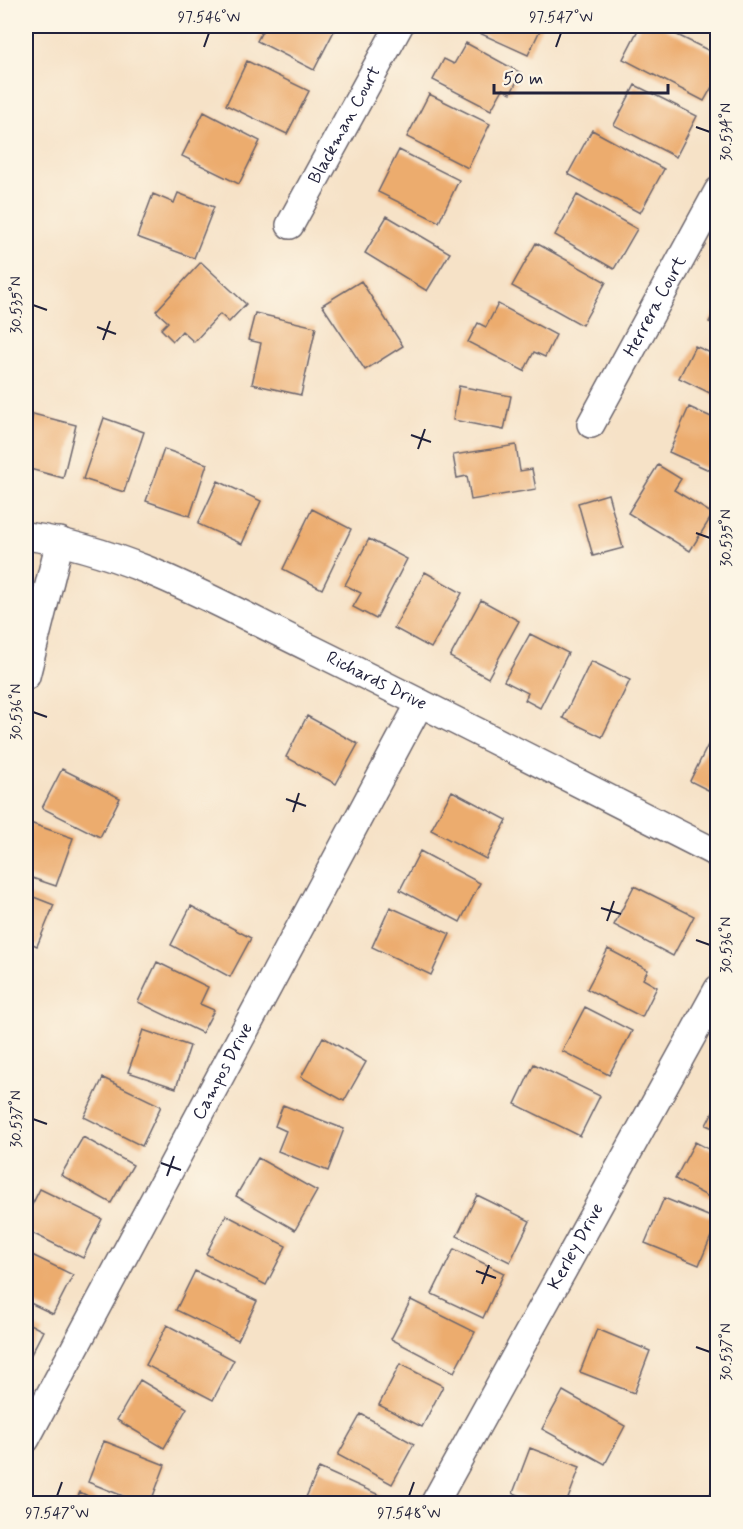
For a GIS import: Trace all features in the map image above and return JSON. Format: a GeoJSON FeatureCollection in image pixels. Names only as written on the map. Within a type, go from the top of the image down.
{"type":"FeatureCollection","features":[{"type":"Feature","properties":{"kind":"street","name":"Blackman Court"},"geometry":{"type":"LineString","coordinates":[[290,225],[399,26]]}},
{"type":"Feature","properties":{"kind":"street","name":"Herrera Court"},"geometry":{"type":"LineString","coordinates":[[591,424],[717,190]]}},
{"type":"Feature","properties":{"kind":"street","name":"Richards Drive"},"geometry":{"type":"LineString","coordinates":[[26,536],[60,541],[121,558],[179,584],[420,702],[717,854]]}},
{"type":"Feature","properties":{"kind":"street"},"geometry":{"type":"LineString","coordinates":[[26,676],[60,541]]}},
{"type":"Feature","properties":{"kind":"street","name":"Campos Drive"},"geometry":{"type":"LineString","coordinates":[[26,1439],[420,702]]}},
{"type":"Feature","properties":{"kind":"street","name":"Kerley Drive"},"geometry":{"type":"LineString","coordinates":[[434,1503],[717,989]]}},
{"type":"Feature","properties":{"kind":"building"},"geometry":{"type":"Polygon","coordinates":[[[265,26],[328,26],[335,29],[314,70],[257,41],[265,26]]]}},
{"type":"Feature","properties":{"kind":"building"},"geometry":{"type":"Polygon","coordinates":[[[464,26],[542,26],[528,55],[464,26]]]}},
{"type":"Feature","properties":{"kind":"building"},"geometry":{"type":"Polygon","coordinates":[[[640,26],[659,26],[718,55],[718,76],[704,101],[623,59],[640,26]]]}},
{"type":"Feature","properties":{"kind":"building"},"geometry":{"type":"Polygon","coordinates":[[[705,26],[718,26],[718,31],[705,26]]]}},
{"type":"Feature","properties":{"kind":"building"},"geometry":{"type":"Polygon","coordinates":[[[466,43],[521,73],[511,93],[503,89],[491,110],[433,80],[444,59],[454,64],[466,43]]]}},
{"type":"Feature","properties":{"kind":"building"},"geometry":{"type":"Polygon","coordinates":[[[247,61],[309,91],[287,134],[226,105],[247,61]]]}},
{"type":"Feature","properties":{"kind":"building"},"geometry":{"type":"Polygon","coordinates":[[[635,85],[697,116],[676,157],[614,125],[635,85]]]}},
{"type":"Feature","properties":{"kind":"building"},"geometry":{"type":"Polygon","coordinates":[[[429,94],[490,124],[468,168],[407,137],[429,94]]]}},
{"type":"Feature","properties":{"kind":"building"},"geometry":{"type":"Polygon","coordinates":[[[204,112],[260,141],[239,184],[182,156],[204,112]]]}},
{"type":"Feature","properties":{"kind":"building"},"geometry":{"type":"Polygon","coordinates":[[[592,130],[664,169],[640,213],[568,174],[592,130]]]}},
{"type":"Feature","properties":{"kind":"building"},"geometry":{"type":"Polygon","coordinates":[[[399,150],[459,180],[439,222],[378,192],[399,150]]]}},
{"type":"Feature","properties":{"kind":"building"},"geometry":{"type":"Polygon","coordinates":[[[178,193],[214,207],[194,258],[137,237],[153,194],[174,203],[178,193]]]}},
{"type":"Feature","properties":{"kind":"building"},"geometry":{"type":"Polygon","coordinates":[[[577,195],[637,229],[614,269],[555,235],[577,195]]]}},
{"type":"Feature","properties":{"kind":"building"},"geometry":{"type":"Polygon","coordinates":[[[387,216],[450,253],[427,291],[365,253],[387,216]]]}},
{"type":"Feature","properties":{"kind":"building"},"geometry":{"type":"Polygon","coordinates":[[[536,243],[606,282],[582,325],[512,286],[536,243]]]}},
{"type":"Feature","properties":{"kind":"building"},"geometry":{"type":"Polygon","coordinates":[[[201,262],[246,304],[229,322],[220,314],[194,342],[182,331],[173,341],[161,329],[168,322],[156,311],[201,262]]]}},
{"type":"Feature","properties":{"kind":"building"},"geometry":{"type":"Polygon","coordinates":[[[361,281],[403,346],[365,370],[322,305],[361,281]]]}},
{"type":"Feature","properties":{"kind":"building"},"geometry":{"type":"Polygon","coordinates":[[[498,304],[556,335],[545,357],[534,352],[524,371],[468,342],[478,323],[486,327],[498,304]]]}},
{"type":"Feature","properties":{"kind":"building"},"geometry":{"type":"Polygon","coordinates":[[[718,306],[718,326],[709,322],[718,306]]]}},
{"type":"Feature","properties":{"kind":"building"},"geometry":{"type":"Polygon","coordinates":[[[255,313],[316,327],[301,395],[252,384],[261,343],[248,340],[255,313]]]}},
{"type":"Feature","properties":{"kind":"building"},"geometry":{"type":"Polygon","coordinates":[[[718,343],[718,397],[679,378],[695,346],[713,354],[718,343]]]}},
{"type":"Feature","properties":{"kind":"building"},"geometry":{"type":"Polygon","coordinates":[[[459,386],[511,396],[504,430],[453,420],[459,386]]]}},
{"type":"Feature","properties":{"kind":"building"},"geometry":{"type":"Polygon","coordinates":[[[689,407],[718,420],[718,474],[669,452],[689,407]]]}},
{"type":"Feature","properties":{"kind":"building"},"geometry":{"type":"Polygon","coordinates":[[[33,414],[76,425],[63,478],[26,468],[26,445],[33,414]]]}},
{"type":"Feature","properties":{"kind":"building"},"geometry":{"type":"Polygon","coordinates":[[[104,418],[144,432],[124,492],[83,479],[104,418]]]}},
{"type":"Feature","properties":{"kind":"building"},"geometry":{"type":"Polygon","coordinates":[[[516,445],[520,471],[532,469],[536,489],[471,500],[467,476],[457,478],[453,455],[516,445]]]}},
{"type":"Feature","properties":{"kind":"building"},"geometry":{"type":"Polygon","coordinates":[[[164,449],[207,464],[190,516],[146,501],[164,449]]]}},
{"type":"Feature","properties":{"kind":"building"},"geometry":{"type":"Polygon","coordinates":[[[658,465],[681,479],[674,490],[713,514],[690,551],[628,513],[658,465]]]}},
{"type":"Feature","properties":{"kind":"building"},"geometry":{"type":"Polygon","coordinates":[[[218,481],[261,501],[242,544],[198,524],[218,481]]]}},
{"type":"Feature","properties":{"kind":"building"},"geometry":{"type":"Polygon","coordinates":[[[608,494],[623,548],[593,556],[578,503],[608,494]]]}},
{"type":"Feature","properties":{"kind":"building"},"geometry":{"type":"Polygon","coordinates":[[[312,509],[351,529],[322,589],[283,569],[312,509]]]}},
{"type":"Feature","properties":{"kind":"building"},"geometry":{"type":"Polygon","coordinates":[[[369,539],[407,559],[376,619],[353,607],[361,593],[345,585],[369,539]]]}},
{"type":"Feature","properties":{"kind":"building"},"geometry":{"type":"Polygon","coordinates":[[[425,572],[462,593],[431,648],[394,628],[425,572]]]}},
{"type":"Feature","properties":{"kind":"building"},"geometry":{"type":"Polygon","coordinates":[[[481,600],[519,621],[488,678],[450,657],[481,600]]]}},
{"type":"Feature","properties":{"kind":"building"},"geometry":{"type":"Polygon","coordinates":[[[530,634],[568,653],[540,708],[525,700],[528,693],[504,681],[530,634]]]}},
{"type":"Feature","properties":{"kind":"building"},"geometry":{"type":"Polygon","coordinates":[[[591,661],[630,680],[602,737],[563,718],[591,661]]]}},
{"type":"Feature","properties":{"kind":"building"},"geometry":{"type":"Polygon","coordinates":[[[307,716],[358,744],[336,784],[286,757],[307,716]]]}},
{"type":"Feature","properties":{"kind":"building"},"geometry":{"type":"Polygon","coordinates":[[[710,741],[718,745],[718,795],[690,781],[710,741]]]}},
{"type":"Feature","properties":{"kind":"building"},"geometry":{"type":"Polygon","coordinates":[[[62,769],[120,798],[100,837],[42,808],[62,769]]]}},
{"type":"Feature","properties":{"kind":"building"},"geometry":{"type":"Polygon","coordinates":[[[452,791],[507,820],[486,859],[431,830],[452,791]]]}},
{"type":"Feature","properties":{"kind":"building"},"geometry":{"type":"Polygon","coordinates":[[[30,823],[73,838],[56,886],[26,876],[26,836],[30,823]]]}},
{"type":"Feature","properties":{"kind":"building"},"geometry":{"type":"Polygon","coordinates":[[[420,851],[480,883],[460,922],[400,890],[420,851]]]}},
{"type":"Feature","properties":{"kind":"building"},"geometry":{"type":"Polygon","coordinates":[[[634,886],[694,916],[673,956],[614,925],[634,886]]]}},
{"type":"Feature","properties":{"kind":"building"},"geometry":{"type":"Polygon","coordinates":[[[26,894],[54,905],[37,946],[26,941],[26,894]]]}},
{"type":"Feature","properties":{"kind":"building"},"geometry":{"type":"Polygon","coordinates":[[[191,906],[251,938],[230,977],[171,945],[191,906]]]}},
{"type":"Feature","properties":{"kind":"building"},"geometry":{"type":"Polygon","coordinates":[[[390,907],[450,934],[431,975],[372,947],[390,907]]]}},
{"type":"Feature","properties":{"kind":"building"},"geometry":{"type":"Polygon","coordinates":[[[608,949],[648,970],[643,979],[657,987],[642,1017],[587,989],[608,949]]]}},
{"type":"Feature","properties":{"kind":"building"},"geometry":{"type":"Polygon","coordinates":[[[157,962],[208,987],[200,1004],[214,1010],[202,1033],[138,1002],[157,962]]]}},
{"type":"Feature","properties":{"kind":"building"},"geometry":{"type":"Polygon","coordinates":[[[585,1007],[632,1031],[609,1075],[562,1051],[585,1007]]]}},
{"type":"Feature","properties":{"kind":"building"},"geometry":{"type":"Polygon","coordinates":[[[143,1030],[190,1046],[176,1088],[128,1072],[143,1030]]]}},
{"type":"Feature","properties":{"kind":"building"},"geometry":{"type":"Polygon","coordinates":[[[323,1037],[366,1062],[344,1101],[301,1077],[323,1037]]]}},
{"type":"Feature","properties":{"kind":"building"},"geometry":{"type":"Polygon","coordinates":[[[534,1064],[600,1096],[580,1136],[515,1104],[534,1064]]]}},
{"type":"Feature","properties":{"kind":"building"},"geometry":{"type":"Polygon","coordinates":[[[103,1078],[161,1106],[142,1146],[84,1117],[103,1078]]]}},
{"type":"Feature","properties":{"kind":"building"},"geometry":{"type":"Polygon","coordinates":[[[718,1102],[718,1130],[706,1125],[718,1102]]]}},
{"type":"Feature","properties":{"kind":"building"},"geometry":{"type":"Polygon","coordinates":[[[283,1105],[344,1129],[328,1171],[278,1151],[286,1131],[275,1126],[283,1105]]]}},
{"type":"Feature","properties":{"kind":"building"},"geometry":{"type":"Polygon","coordinates":[[[83,1137],[133,1165],[111,1203],[61,1175],[83,1137]]]}},
{"type":"Feature","properties":{"kind":"building"},"geometry":{"type":"Polygon","coordinates":[[[695,1142],[718,1154],[718,1202],[675,1179],[695,1142]]]}},
{"type":"Feature","properties":{"kind":"building"},"geometry":{"type":"Polygon","coordinates":[[[258,1158],[317,1191],[295,1230],[236,1196],[258,1158]]]}},
{"type":"Feature","properties":{"kind":"building"},"geometry":{"type":"Polygon","coordinates":[[[40,1189],[102,1219],[83,1258],[26,1230],[26,1217],[40,1189]]]}},
{"type":"Feature","properties":{"kind":"building"},"geometry":{"type":"Polygon","coordinates":[[[477,1195],[530,1221],[510,1262],[457,1236],[477,1195]]]}},
{"type":"Feature","properties":{"kind":"building"},"geometry":{"type":"Polygon","coordinates":[[[664,1198],[718,1220],[699,1265],[645,1243],[664,1198]]]}},
{"type":"Feature","properties":{"kind":"building"},"geometry":{"type":"Polygon","coordinates":[[[226,1215],[286,1246],[266,1285],[206,1254],[226,1215]]]}},
{"type":"Feature","properties":{"kind":"building"},"geometry":{"type":"Polygon","coordinates":[[[454,1249],[504,1273],[483,1318],[432,1294],[454,1249]]]}},
{"type":"Feature","properties":{"kind":"building"},"geometry":{"type":"Polygon","coordinates":[[[26,1252],[73,1275],[53,1314],[26,1301],[26,1252]]]}},
{"type":"Feature","properties":{"kind":"building"},"geometry":{"type":"Polygon","coordinates":[[[195,1271],[257,1301],[238,1340],[176,1310],[195,1271]]]}},
{"type":"Feature","properties":{"kind":"building"},"geometry":{"type":"Polygon","coordinates":[[[411,1300],[475,1332],[454,1372],[391,1339],[411,1300]]]}},
{"type":"Feature","properties":{"kind":"building"},"geometry":{"type":"Polygon","coordinates":[[[26,1322],[43,1331],[26,1364],[26,1322]]]}},
{"type":"Feature","properties":{"kind":"building"},"geometry":{"type":"Polygon","coordinates":[[[167,1325],[234,1360],[213,1400],[146,1365],[167,1325]]]}},
{"type":"Feature","properties":{"kind":"building"},"geometry":{"type":"Polygon","coordinates":[[[597,1329],[650,1351],[634,1393],[580,1372],[597,1329]]]}},
{"type":"Feature","properties":{"kind":"building"},"geometry":{"type":"Polygon","coordinates":[[[400,1364],[443,1386],[422,1427],[379,1405],[400,1364]]]}},
{"type":"Feature","properties":{"kind":"building"},"geometry":{"type":"Polygon","coordinates":[[[140,1380],[187,1408],[164,1448],[117,1420],[140,1380]]]}},
{"type":"Feature","properties":{"kind":"building"},"geometry":{"type":"Polygon","coordinates":[[[563,1391],[625,1426],[605,1464],[542,1429],[563,1391]]]}},
{"type":"Feature","properties":{"kind":"building"},"geometry":{"type":"Polygon","coordinates":[[[361,1414],[414,1444],[392,1484],[338,1455],[361,1414]]]}},
{"type":"Feature","properties":{"kind":"building"},"geometry":{"type":"Polygon","coordinates":[[[104,1441],[165,1465],[150,1504],[143,1504],[88,1482],[104,1441]]]}},
{"type":"Feature","properties":{"kind":"building"},"geometry":{"type":"Polygon","coordinates":[[[530,1448],[580,1467],[566,1504],[542,1504],[513,1493],[530,1448]]]}},
{"type":"Feature","properties":{"kind":"building"},"geometry":{"type":"Polygon","coordinates":[[[319,1468],[386,1498],[383,1504],[303,1504],[319,1468]]]}},
{"type":"Feature","properties":{"kind":"building"},"geometry":{"type":"Polygon","coordinates":[[[718,1480],[718,1501],[709,1496],[718,1480]]]}},
{"type":"Feature","properties":{"kind":"building"},"geometry":{"type":"Polygon","coordinates":[[[80,1492],[103,1504],[74,1504],[80,1492]]]}}]}
